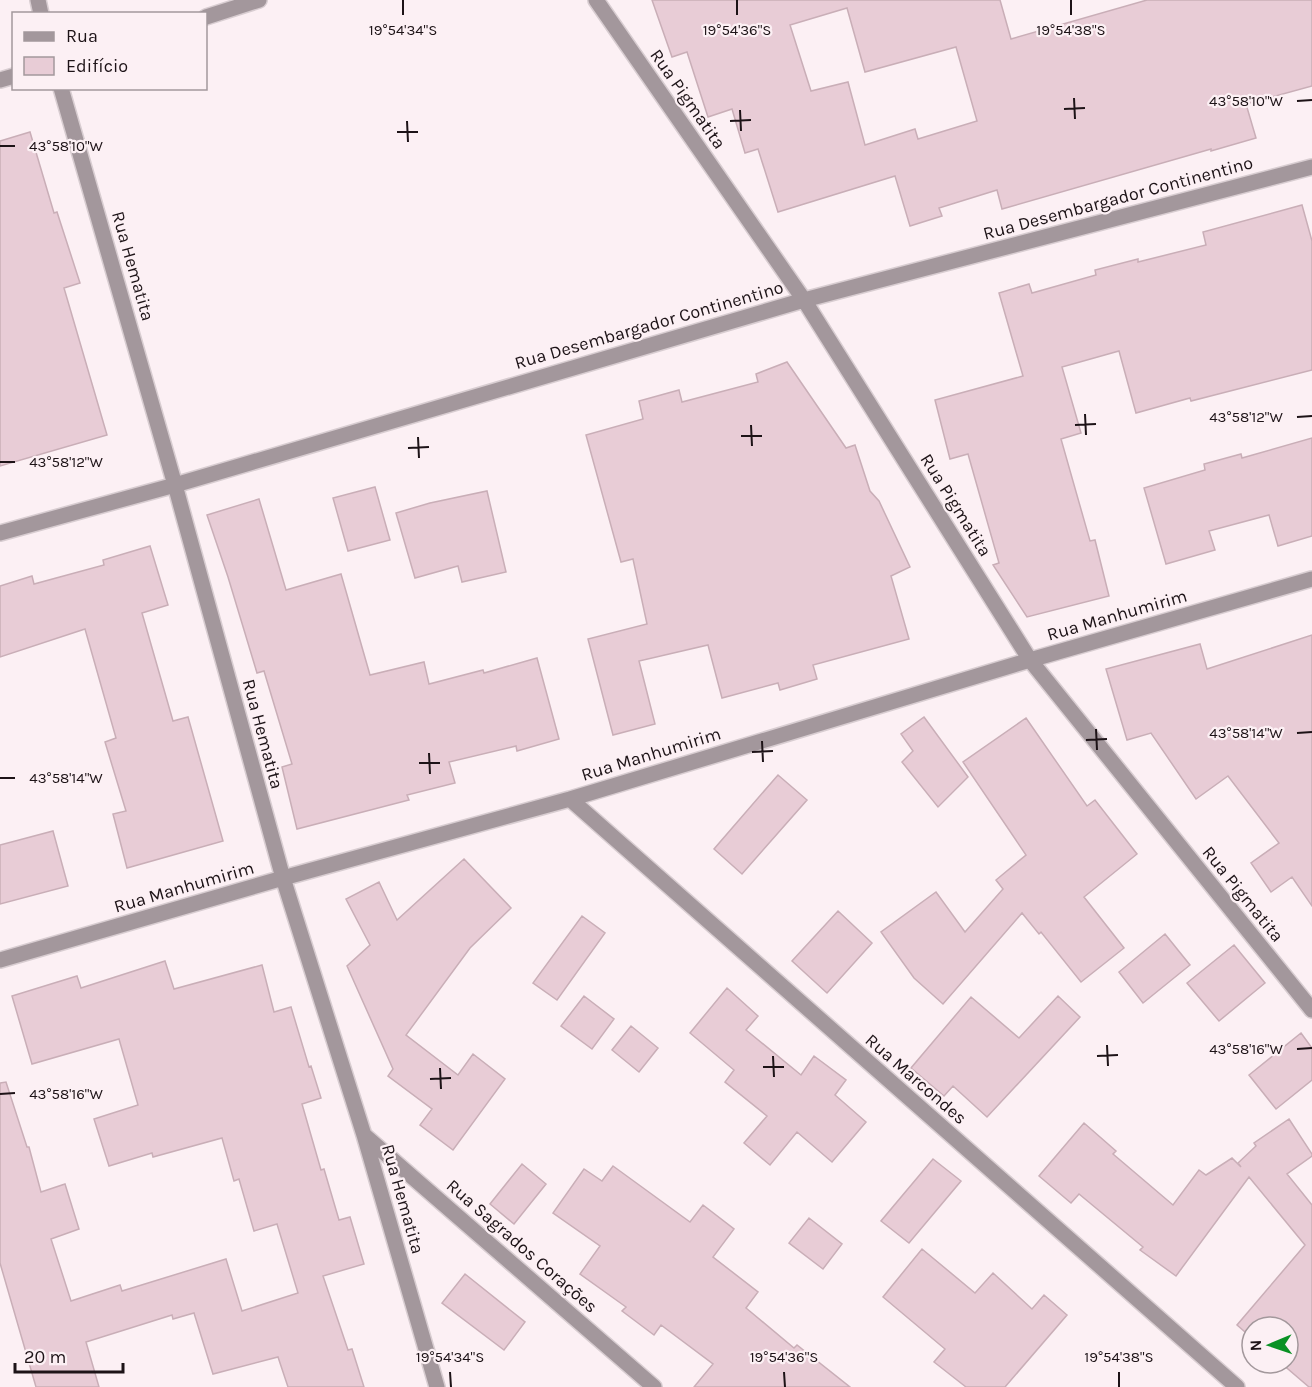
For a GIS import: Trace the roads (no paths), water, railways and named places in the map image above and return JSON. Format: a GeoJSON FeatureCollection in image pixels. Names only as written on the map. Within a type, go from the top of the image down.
{"type":"FeatureCollection","features":[{"type":"Feature","properties":{"kind":"street"},"geometry":{"type":"LineString","coordinates":[[207,17],[259,0]]}},
{"type":"Feature","properties":{"kind":"street","name":"Rua Pigmatita"},"geometry":{"type":"LineString","coordinates":[[596,0],[804,300],[1030,660],[1312,1010]]}},
{"type":"Feature","properties":{"kind":"street","name":"Rua Hematita"},"geometry":{"type":"LineString","coordinates":[[63,90],[175,485],[283,878],[364,1135],[436,1387]]}},
{"type":"Feature","properties":{"kind":"street","name":"Rua Desembargador Continentino"},"geometry":{"type":"LineString","coordinates":[[0,533],[175,485],[804,300],[1312,167]]}},
{"type":"Feature","properties":{"kind":"street","name":"Rua Manhumirim"},"geometry":{"type":"LineString","coordinates":[[0,960],[283,878],[570,799],[1030,660],[1312,579]]}},
{"type":"Feature","properties":{"kind":"street","name":"Rua Marcondes"},"geometry":{"type":"LineString","coordinates":[[570,799],[1237,1387]]}},
{"type":"Feature","properties":{"kind":"street","name":"Rua Sagrados Corações"},"geometry":{"type":"LineString","coordinates":[[364,1135],[654,1387]]}}]}
